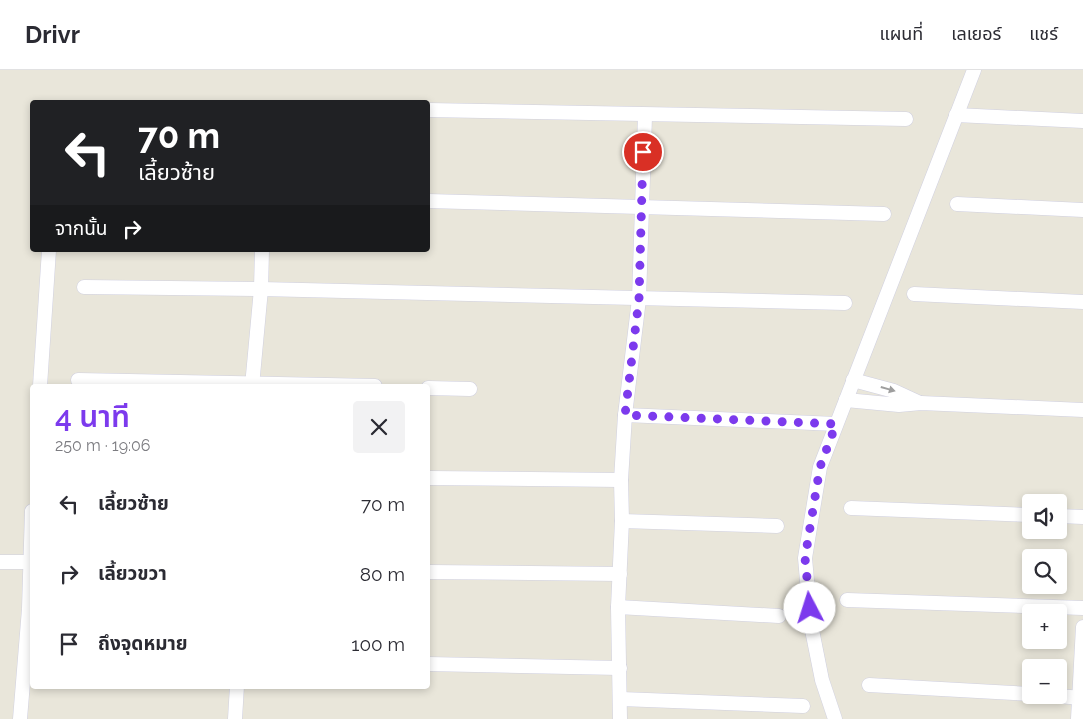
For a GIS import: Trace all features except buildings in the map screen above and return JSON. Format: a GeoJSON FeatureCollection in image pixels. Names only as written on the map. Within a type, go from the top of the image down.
{"type":"FeatureCollection","features":[{"type":"Feature","properties":{"kind":"street"},"geometry":{"type":"LineString","coordinates":[[835,719],[822,680],[811,625],[805,558],[820,467],[974,70]]}},
{"type":"Feature","properties":{"kind":"street"},"geometry":{"type":"LineString","coordinates":[[430,110],[644,116],[906,119]]}},
{"type":"Feature","properties":{"kind":"street"},"geometry":{"type":"LineString","coordinates":[[956,115],[1083,121]]}},
{"type":"Feature","properties":{"kind":"street"},"geometry":{"type":"LineString","coordinates":[[620,719],[618,607],[622,521],[621,480],[625,415],[639,299],[644,116]]}},
{"type":"Feature","properties":{"kind":"street"},"geometry":{"type":"LineString","coordinates":[[430,201],[884,214]]}},
{"type":"Feature","properties":{"kind":"street"},"geometry":{"type":"LineString","coordinates":[[957,204],[1083,210]]}},
{"type":"Feature","properties":{"kind":"street"},"geometry":{"type":"LineString","coordinates":[[40,384],[49,252]]}},
{"type":"Feature","properties":{"kind":"street"},"geometry":{"type":"LineString","coordinates":[[252,384],[261,289],[262,252]]}},
{"type":"Feature","properties":{"kind":"street"},"geometry":{"type":"LineString","coordinates":[[84,287],[261,289],[845,303]]}},
{"type":"Feature","properties":{"kind":"street"},"geometry":{"type":"LineString","coordinates":[[914,294],[1083,302]]}},
{"type":"Feature","properties":{"kind":"street"},"geometry":{"type":"LineString","coordinates":[[78,380],[217,384]]}},
{"type":"Feature","properties":{"kind":"street"},"geometry":{"type":"LineString","coordinates":[[853,380],[894,391],[921,403]]}},
{"type":"Feature","properties":{"kind":"street"},"geometry":{"type":"LineString","coordinates":[[430,388],[470,389]]}},
{"type":"Feature","properties":{"kind":"street"},"geometry":{"type":"LineString","coordinates":[[846,400],[899,405],[921,403],[1083,410]]}},
{"type":"Feature","properties":{"kind":"street"},"geometry":{"type":"LineString","coordinates":[[625,415],[836,424]]}},
{"type":"Feature","properties":{"kind":"street"},"geometry":{"type":"LineString","coordinates":[[430,478],[621,480]]}},
{"type":"Feature","properties":{"kind":"street"},"geometry":{"type":"LineString","coordinates":[[851,508],[1022,515]]}},
{"type":"Feature","properties":{"kind":"street"},"geometry":{"type":"LineString","coordinates":[[1067,516],[1083,516]]}},
{"type":"Feature","properties":{"kind":"street"},"geometry":{"type":"LineString","coordinates":[[622,521],[777,526]]}},
{"type":"Feature","properties":{"kind":"street"},"geometry":{"type":"LineString","coordinates":[[20,719],[29,609],[30,545]]}},
{"type":"Feature","properties":{"kind":"street"},"geometry":{"type":"LineString","coordinates":[[0,562],[29,562]]}},
{"type":"Feature","properties":{"kind":"street"},"geometry":{"type":"LineString","coordinates":[[430,572],[620,574]]}},
{"type":"Feature","properties":{"kind":"street"},"geometry":{"type":"LineString","coordinates":[[846,600],[1083,608]]}},
{"type":"Feature","properties":{"kind":"street"},"geometry":{"type":"LineString","coordinates":[[618,607],[779,616]]}},
{"type":"Feature","properties":{"kind":"street"},"geometry":{"type":"LineString","coordinates":[[1078,719],[1081,698],[1083,627]]}},
{"type":"Feature","properties":{"kind":"street"},"geometry":{"type":"LineString","coordinates":[[430,664],[620,668]]}},
{"type":"Feature","properties":{"kind":"street"},"geometry":{"type":"LineString","coordinates":[[870,685],[1022,693]]}},
{"type":"Feature","properties":{"kind":"street"},"geometry":{"type":"LineString","coordinates":[[235,719],[237,689]]}},
{"type":"Feature","properties":{"kind":"street"},"geometry":{"type":"LineString","coordinates":[[1067,697],[1081,698]]}},
{"type":"Feature","properties":{"kind":"street"},"geometry":{"type":"LineString","coordinates":[[621,699],[802,706]]}},
{"type":"Feature","properties":{"kind":"route"},"geometry":{"type":"LineString","coordinates":[[643,152],[639,299],[625,415],[836,424],[820,467],[805,558],[810,608]]}}]}
